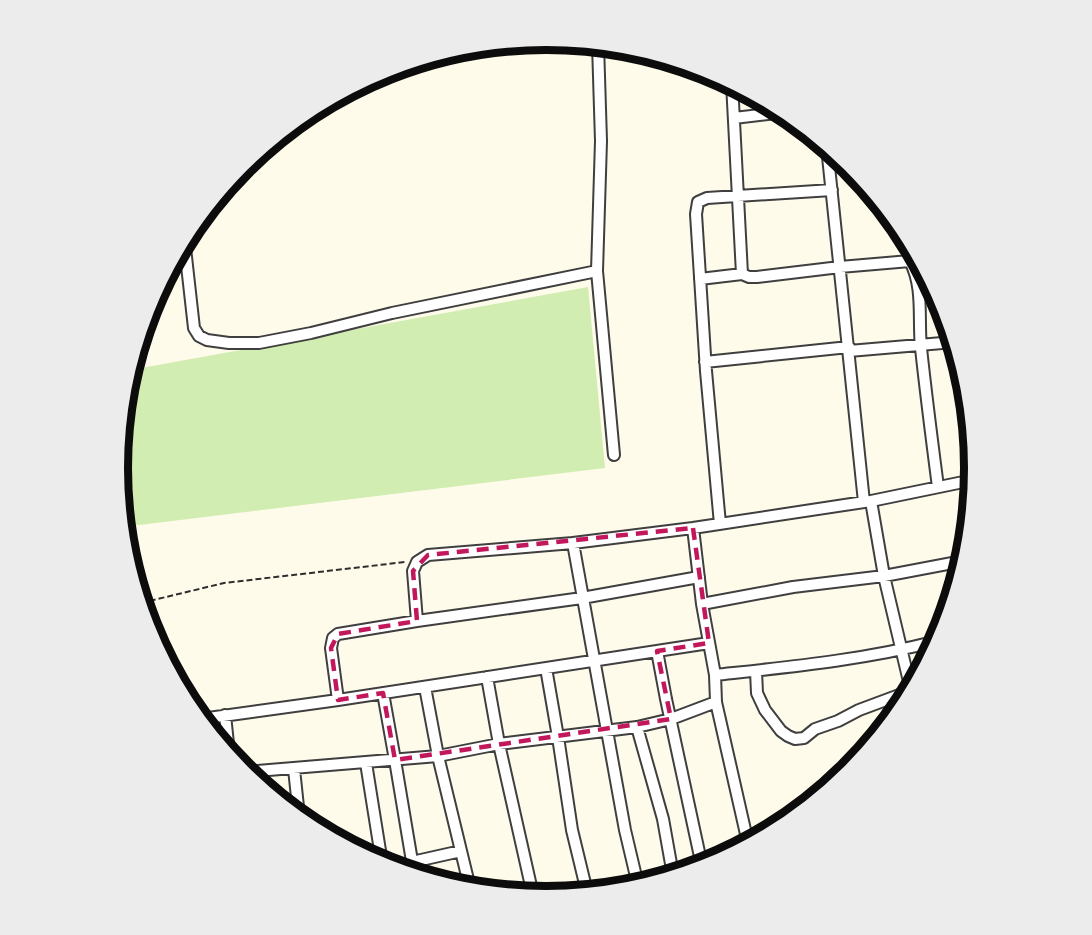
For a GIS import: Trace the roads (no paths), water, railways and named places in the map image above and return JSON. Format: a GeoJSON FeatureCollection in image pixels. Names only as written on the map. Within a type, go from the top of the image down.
{"type":"FeatureCollection","features":[{"type":"Feature","properties":{"kind":"street"},"geometry":{"type":"LineString","coordinates":[[598,53],[601,141],[597,271],[614,455]]}},
{"type":"Feature","properties":{"kind":"street"},"geometry":{"type":"LineString","coordinates":[[733,94],[742,274]]}},
{"type":"Feature","properties":{"kind":"street"},"geometry":{"type":"LineString","coordinates":[[735,118],[768,114]]}},
{"type":"Feature","properties":{"kind":"street"},"geometry":{"type":"LineString","coordinates":[[828,159],[868,501],[907,678]]}},
{"type":"Feature","properties":{"kind":"street"},"geometry":{"type":"LineString","coordinates":[[720,524],[705,362],[696,214],[698,202],[707,198],[832,190]]}},
{"type":"Feature","properties":{"kind":"street"},"geometry":{"type":"LineString","coordinates":[[186,255],[194,328],[199,336],[207,340],[229,343],[259,343],[311,333],[393,313],[597,271]]}},
{"type":"Feature","properties":{"kind":"street"},"geometry":{"type":"LineString","coordinates":[[700,279],[742,274],[757,277],[906,256]]}},
{"type":"Feature","properties":{"kind":"street"},"geometry":{"type":"LineString","coordinates":[[916,273],[919,287],[921,345],[929,422],[938,487]]}},
{"type":"Feature","properties":{"kind":"street"},"geometry":{"type":"LineString","coordinates":[[705,362],[945,343]]}},
{"type":"Feature","properties":{"kind":"street"},"geometry":{"type":"LineString","coordinates":[[417,621],[414,566],[428,555],[573,543],[693,528],[868,501],[963,482]]}},
{"type":"Feature","properties":{"kind":"street"},"geometry":{"type":"LineString","coordinates":[[693,528],[702,603],[715,675],[716,702],[746,834]]}},
{"type":"Feature","properties":{"kind":"street"},"geometry":{"type":"LineString","coordinates":[[573,543],[625,830],[636,875]]}},
{"type":"Feature","properties":{"kind":"street"},"geometry":{"type":"LineString","coordinates":[[702,603],[793,587],[884,576],[953,563]]}},
{"type":"Feature","properties":{"kind":"street"},"geometry":{"type":"LineString","coordinates":[[338,700],[331,648],[333,638],[338,634],[582,598],[699,577]]}},
{"type":"Feature","properties":{"kind":"street"},"geometry":{"type":"LineString","coordinates":[[211,717],[709,643]]}},
{"type":"Feature","properties":{"kind":"street"},"geometry":{"type":"LineString","coordinates":[[715,675],[804,666],[924,644]]}},
{"type":"Feature","properties":{"kind":"street"},"geometry":{"type":"LineString","coordinates":[[657,651],[700,856]]}},
{"type":"Feature","properties":{"kind":"street"},"geometry":{"type":"LineString","coordinates":[[546,668],[572,830],[585,884]]}},
{"type":"Feature","properties":{"kind":"street"},"geometry":{"type":"LineString","coordinates":[[756,671],[757,693],[765,710],[781,731],[795,739],[804,738],[815,729],[896,696]]}},
{"type":"Feature","properties":{"kind":"street"},"geometry":{"type":"LineString","coordinates":[[487,677],[499,744],[531,885]]}},
{"type":"Feature","properties":{"kind":"street"},"geometry":{"type":"LineString","coordinates":[[425,687],[438,756],[467,878]]}},
{"type":"Feature","properties":{"kind":"street"},"geometry":{"type":"LineString","coordinates":[[383,693],[412,863]]}},
{"type":"Feature","properties":{"kind":"street"},"geometry":{"type":"LineString","coordinates":[[259,771],[438,756],[499,744],[637,727],[671,719],[716,702]]}},
{"type":"Feature","properties":{"kind":"street"},"geometry":{"type":"LineString","coordinates":[[225,715],[227,738]]}},
{"type":"Feature","properties":{"kind":"street"},"geometry":{"type":"LineString","coordinates":[[637,727],[663,819],[671,866]]}},
{"type":"Feature","properties":{"kind":"street"},"geometry":{"type":"LineString","coordinates":[[366,763],[380,851]]}},
{"type":"Feature","properties":{"kind":"street"},"geometry":{"type":"LineString","coordinates":[[294,769],[298,803]]}},
{"type":"Feature","properties":{"kind":"street"},"geometry":{"type":"LineString","coordinates":[[420,865],[461,851]]}}]}
